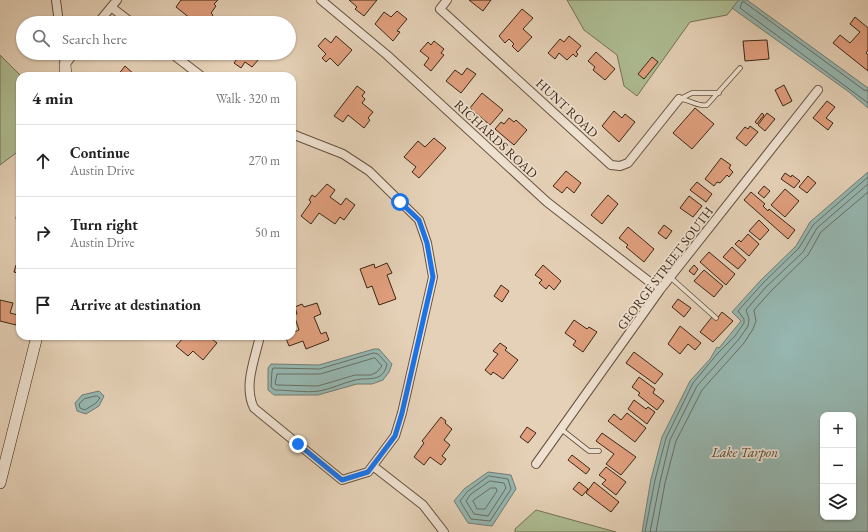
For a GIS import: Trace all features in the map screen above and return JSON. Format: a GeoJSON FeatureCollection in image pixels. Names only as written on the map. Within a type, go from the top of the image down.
{"type":"FeatureCollection","features":[{"type":"Feature","properties":{"kind":"street"},"geometry":{"type":"LineString","coordinates":[[56,0],[58,16]]}},
{"type":"Feature","properties":{"kind":"street"},"geometry":{"type":"LineString","coordinates":[[104,16],[117,0]]}},
{"type":"Feature","properties":{"kind":"street","name":"RICHARDS ROAD"},"geometry":{"type":"LineString","coordinates":[[321,0],[387,55],[547,202],[660,290]]}},
{"type":"Feature","properties":{"kind":"street","name":"HUNT ROAD"},"geometry":{"type":"LineString","coordinates":[[447,0],[440,9],[610,165],[620,166],[628,163],[679,99]]}},
{"type":"Feature","properties":{"kind":"street"},"geometry":{"type":"LineString","coordinates":[[112,7],[123,16]]}},
{"type":"Feature","properties":{"kind":"street"},"geometry":{"type":"LineString","coordinates":[[64,60],[65,70]]}},
{"type":"Feature","properties":{"kind":"street"},"geometry":{"type":"LineString","coordinates":[[65,70],[70,60]]}},
{"type":"Feature","properties":{"kind":"street"},"geometry":{"type":"LineString","coordinates":[[180,60],[196,72]]}},
{"type":"Feature","properties":{"kind":"street","name":"GEORGE STREET SOUTH"},"geometry":{"type":"LineString","coordinates":[[536,464],[660,290],[818,90]]}},
{"type":"Feature","properties":{"kind":"street"},"geometry":{"type":"LineString","coordinates":[[259,340],[249,387],[250,399],[254,408],[342,480],[368,472],[395,436],[403,406],[433,277],[427,243],[419,220],[369,171],[343,154],[296,136]]}},
{"type":"Feature","properties":{"kind":"street"},"geometry":{"type":"LineString","coordinates":[[0,483],[36,340]]}},
{"type":"Feature","properties":{"kind":"street"},"geometry":{"type":"LineString","coordinates":[[373,466],[423,505],[444,532]]}},
{"type":"Feature","properties":{"kind":"lane"},"geometry":{"type":"LineString","coordinates":[[679,99],[685,99],[697,106],[707,105],[719,94],[740,68]]}},
{"type":"Feature","properties":{"kind":"lane"},"geometry":{"type":"LineString","coordinates":[[679,99],[692,93],[719,94]]}},
{"type":"Feature","properties":{"kind":"lane"},"geometry":{"type":"LineString","coordinates":[[670,277],[716,318]]}},
{"type":"Feature","properties":{"kind":"lane"},"geometry":{"type":"LineString","coordinates":[[561,429],[589,451],[599,451]]}},
{"type":"Feature","properties":{"kind":"green space"},"geometry":{"type":"Polygon","coordinates":[[[567,0],[739,0],[727,15],[690,22],[637,96],[624,86],[617,55],[584,30],[567,0]]]}},
{"type":"Feature","properties":{"kind":"green space"},"geometry":{"type":"Polygon","coordinates":[[[0,55],[17,72],[16,153],[0,165],[0,55]]]}},
{"type":"Feature","properties":{"kind":"green space"},"geometry":{"type":"Polygon","coordinates":[[[536,510],[616,532],[515,532],[515,529],[536,510]]]}},
{"type":"Feature","properties":{"kind":"water"},"geometry":{"type":"Polygon","coordinates":[[[739,0],[747,0],[868,88],[868,108],[849,92],[732,8],[739,0]]]}},
{"type":"Feature","properties":{"kind":"water","name":"Lake Tarpon"},"geometry":{"type":"Polygon","coordinates":[[[868,172],[868,532],[642,532],[651,479],[662,437],[690,381],[710,359],[717,347],[719,348],[741,321],[732,312],[760,281],[796,246],[810,222],[868,172]]]}},
{"type":"Feature","properties":{"kind":"water"},"geometry":{"type":"Polygon","coordinates":[[[374,349],[379,349],[392,364],[389,372],[383,380],[372,384],[357,384],[318,395],[274,395],[268,390],[268,368],[271,364],[319,365],[374,349]]]}},
{"type":"Feature","properties":{"kind":"water"},"geometry":{"type":"Polygon","coordinates":[[[99,391],[104,396],[99,406],[86,414],[77,411],[75,403],[82,395],[99,391]]]}},
{"type":"Feature","properties":{"kind":"water"},"geometry":{"type":"Polygon","coordinates":[[[488,472],[511,475],[516,489],[492,526],[468,523],[454,501],[464,489],[488,472]]]}},
{"type":"Feature","properties":{"kind":"building"},"geometry":{"type":"Polygon","coordinates":[[[181,0],[218,0],[214,4],[216,6],[211,13],[212,16],[187,16],[176,7],[181,0]]]}},
{"type":"Feature","properties":{"kind":"building"},"geometry":{"type":"Polygon","coordinates":[[[349,0],[377,0],[364,16],[355,9],[357,7],[349,0]]]}},
{"type":"Feature","properties":{"kind":"building"},"geometry":{"type":"Polygon","coordinates":[[[469,0],[491,0],[483,11],[469,0]]]}},
{"type":"Feature","properties":{"kind":"building"},"geometry":{"type":"Polygon","coordinates":[[[522,9],[533,18],[523,29],[532,37],[518,52],[512,46],[514,44],[509,39],[505,43],[499,36],[522,9]]]}},
{"type":"Feature","properties":{"kind":"building"},"geometry":{"type":"Polygon","coordinates":[[[397,11],[407,19],[397,31],[400,32],[393,41],[375,24],[384,12],[391,17],[397,11]]]}},
{"type":"Feature","properties":{"kind":"building"},"geometry":{"type":"Polygon","coordinates":[[[855,17],[868,28],[868,50],[866,53],[868,55],[868,71],[833,43],[840,35],[850,43],[860,32],[850,24],[855,17]]]}},
{"type":"Feature","properties":{"kind":"building"},"geometry":{"type":"Polygon","coordinates":[[[336,36],[352,50],[338,66],[330,58],[326,62],[322,58],[326,54],[318,46],[325,38],[331,43],[336,36]]]}},
{"type":"Feature","properties":{"kind":"building"},"geometry":{"type":"Polygon","coordinates":[[[569,36],[581,46],[576,52],[578,54],[576,57],[573,54],[567,60],[559,53],[555,59],[548,53],[560,39],[564,42],[569,36]]]}},
{"type":"Feature","properties":{"kind":"building"},"geometry":{"type":"Polygon","coordinates":[[[767,40],[769,59],[745,61],[743,41],[767,40]]]}},
{"type":"Feature","properties":{"kind":"building"},"geometry":{"type":"Polygon","coordinates":[[[434,41],[444,49],[441,53],[444,55],[431,71],[424,65],[429,58],[420,51],[428,42],[431,45],[434,41]]]}},
{"type":"Feature","properties":{"kind":"building"},"geometry":{"type":"Polygon","coordinates":[[[596,52],[615,69],[605,80],[593,70],[595,67],[588,61],[596,52]]]}},
{"type":"Feature","properties":{"kind":"building"},"geometry":{"type":"Polygon","coordinates":[[[652,57],[658,62],[644,79],[638,74],[652,57]]]}},
{"type":"Feature","properties":{"kind":"building"},"geometry":{"type":"Polygon","coordinates":[[[236,60],[258,60],[252,67],[245,62],[241,68],[234,63],[236,60]]]}},
{"type":"Feature","properties":{"kind":"building"},"geometry":{"type":"Polygon","coordinates":[[[125,66],[132,72],[120,72],[125,66]]]}},
{"type":"Feature","properties":{"kind":"building"},"geometry":{"type":"Polygon","coordinates":[[[467,68],[476,74],[461,93],[446,81],[455,70],[462,75],[467,68]]]}},
{"type":"Feature","properties":{"kind":"building"},"geometry":{"type":"Polygon","coordinates":[[[784,85],[792,101],[783,106],[775,90],[784,85]]]}},
{"type":"Feature","properties":{"kind":"building"},"geometry":{"type":"Polygon","coordinates":[[[357,86],[365,92],[362,96],[365,99],[362,103],[373,112],[368,118],[370,120],[364,128],[348,115],[343,122],[334,116],[357,86]]]}},
{"type":"Feature","properties":{"kind":"building"},"geometry":{"type":"Polygon","coordinates":[[[482,93],[503,110],[490,125],[470,108],[482,93]]]}},
{"type":"Feature","properties":{"kind":"building"},"geometry":{"type":"Polygon","coordinates":[[[827,101],[835,107],[826,118],[833,123],[828,130],[813,118],[827,101]]]}},
{"type":"Feature","properties":{"kind":"building"},"geometry":{"type":"Polygon","coordinates":[[[695,108],[714,124],[692,149],[673,133],[695,108]]]}},
{"type":"Feature","properties":{"kind":"building"},"geometry":{"type":"Polygon","coordinates":[[[614,111],[622,118],[625,114],[635,122],[619,142],[602,126],[614,111]]]}},
{"type":"Feature","properties":{"kind":"building"},"geometry":{"type":"Polygon","coordinates":[[[762,113],[764,115],[757,124],[755,122],[762,113]]]}},
{"type":"Feature","properties":{"kind":"building"},"geometry":{"type":"Polygon","coordinates":[[[767,113],[775,119],[765,131],[758,125],[767,113]]]}},
{"type":"Feature","properties":{"kind":"building"},"geometry":{"type":"Polygon","coordinates":[[[509,118],[514,122],[516,120],[527,130],[514,145],[495,129],[501,122],[504,124],[509,118]]]}},
{"type":"Feature","properties":{"kind":"building"},"geometry":{"type":"Polygon","coordinates":[[[750,126],[758,132],[746,146],[736,138],[745,127],[748,129],[750,126]]]}},
{"type":"Feature","properties":{"kind":"building"},"geometry":{"type":"Polygon","coordinates":[[[434,138],[446,148],[419,178],[412,172],[416,167],[404,157],[418,141],[425,147],[434,138]]]}},
{"type":"Feature","properties":{"kind":"building"},"geometry":{"type":"Polygon","coordinates":[[[721,158],[731,165],[729,168],[733,172],[729,177],[727,175],[720,183],[717,182],[714,186],[705,179],[721,158]]]}},
{"type":"Feature","properties":{"kind":"building"},"geometry":{"type":"Polygon","coordinates":[[[566,171],[581,183],[574,193],[567,187],[562,193],[553,186],[566,171]]]}},
{"type":"Feature","properties":{"kind":"building"},"geometry":{"type":"Polygon","coordinates":[[[785,173],[791,177],[792,175],[800,181],[794,188],[781,179],[785,173]]]}},
{"type":"Feature","properties":{"kind":"building"},"geometry":{"type":"Polygon","coordinates":[[[808,176],[816,183],[807,193],[799,187],[808,176]]]}},
{"type":"Feature","properties":{"kind":"building"},"geometry":{"type":"Polygon","coordinates":[[[697,182],[712,194],[706,202],[690,190],[697,182]]]}},
{"type":"Feature","properties":{"kind":"building"},"geometry":{"type":"Polygon","coordinates":[[[327,184],[335,190],[330,197],[341,205],[346,198],[355,205],[344,220],[340,217],[335,224],[319,213],[311,224],[301,216],[311,202],[309,200],[312,195],[315,197],[327,184]]]}},
{"type":"Feature","properties":{"kind":"building"},"geometry":{"type":"Polygon","coordinates":[[[764,186],[770,191],[764,198],[758,193],[764,186]]]}},
{"type":"Feature","properties":{"kind":"building"},"geometry":{"type":"Polygon","coordinates":[[[785,189],[799,201],[785,217],[771,205],[785,189]]]}},
{"type":"Feature","properties":{"kind":"building"},"geometry":{"type":"Polygon","coordinates":[[[751,192],[765,204],[763,206],[768,211],[769,209],[795,230],[788,239],[744,200],[751,192]]]}},
{"type":"Feature","properties":{"kind":"building"},"geometry":{"type":"Polygon","coordinates":[[[608,195],[618,204],[602,224],[591,215],[608,195]]]}},
{"type":"Feature","properties":{"kind":"building"},"geometry":{"type":"Polygon","coordinates":[[[689,196],[702,206],[693,217],[680,208],[689,196]]]}},
{"type":"Feature","properties":{"kind":"building"},"geometry":{"type":"Polygon","coordinates":[[[759,220],[769,230],[760,240],[749,231],[759,220]]]}},
{"type":"Feature","properties":{"kind":"building"},"geometry":{"type":"Polygon","coordinates":[[[664,225],[672,231],[666,239],[658,233],[664,225]]]}},
{"type":"Feature","properties":{"kind":"building"},"geometry":{"type":"Polygon","coordinates":[[[628,227],[654,249],[644,262],[626,247],[628,245],[619,238],[628,227]]]}},
{"type":"Feature","properties":{"kind":"building"},"geometry":{"type":"Polygon","coordinates":[[[748,234],[759,244],[749,256],[735,244],[739,240],[741,242],[748,234]]]}},
{"type":"Feature","properties":{"kind":"building"},"geometry":{"type":"Polygon","coordinates":[[[732,247],[746,260],[738,269],[723,257],[732,247]]]}},
{"type":"Feature","properties":{"kind":"building"},"geometry":{"type":"Polygon","coordinates":[[[709,252],[735,274],[726,285],[700,262],[709,252]]]}},
{"type":"Feature","properties":{"kind":"building"},"geometry":{"type":"Polygon","coordinates":[[[387,263],[392,273],[387,275],[396,299],[379,305],[372,286],[367,288],[360,269],[374,264],[375,268],[387,263]]]}},
{"type":"Feature","properties":{"kind":"building"},"geometry":{"type":"Polygon","coordinates":[[[543,265],[561,281],[554,290],[549,285],[546,289],[539,283],[542,280],[535,275],[543,265]]]}},
{"type":"Feature","properties":{"kind":"building"},"geometry":{"type":"Polygon","coordinates":[[[694,265],[698,269],[694,275],[689,271],[694,265]]]}},
{"type":"Feature","properties":{"kind":"building"},"geometry":{"type":"Polygon","coordinates":[[[704,270],[723,286],[714,297],[694,281],[704,270]]]}},
{"type":"Feature","properties":{"kind":"building"},"geometry":{"type":"Polygon","coordinates":[[[501,285],[509,291],[502,302],[494,296],[501,285]]]}},
{"type":"Feature","properties":{"kind":"building"},"geometry":{"type":"Polygon","coordinates":[[[678,299],[691,308],[684,317],[672,307],[678,299]]]}},
{"type":"Feature","properties":{"kind":"building"},"geometry":{"type":"Polygon","coordinates":[[[0,300],[13,303],[10,313],[16,314],[16,325],[0,321],[0,300]]]}},
{"type":"Feature","properties":{"kind":"building"},"geometry":{"type":"Polygon","coordinates":[[[317,303],[321,314],[314,317],[321,334],[326,332],[329,340],[306,349],[303,341],[289,346],[287,340],[296,340],[296,331],[299,330],[296,321],[296,307],[302,304],[304,307],[317,303]]]}},
{"type":"Feature","properties":{"kind":"building"},"geometry":{"type":"Polygon","coordinates":[[[722,312],[733,321],[713,342],[700,332],[712,317],[716,320],[722,312]]]}},
{"type":"Feature","properties":{"kind":"building"},"geometry":{"type":"Polygon","coordinates":[[[574,320],[587,329],[589,327],[597,332],[583,352],[573,345],[576,341],[565,333],[574,320]]]}},
{"type":"Feature","properties":{"kind":"building"},"geometry":{"type":"Polygon","coordinates":[[[680,326],[701,343],[695,350],[688,344],[680,354],[668,344],[680,326]]]}},
{"type":"Feature","properties":{"kind":"building"},"geometry":{"type":"Polygon","coordinates":[[[181,340],[213,340],[217,343],[203,360],[193,351],[188,356],[176,346],[181,340]]]}},
{"type":"Feature","properties":{"kind":"building"},"geometry":{"type":"Polygon","coordinates":[[[500,343],[507,348],[505,350],[518,360],[503,379],[493,372],[491,375],[485,370],[498,354],[493,351],[500,343]]]}},
{"type":"Feature","properties":{"kind":"building"},"geometry":{"type":"Polygon","coordinates":[[[634,352],[663,374],[655,384],[626,363],[634,352]]]}},
{"type":"Feature","properties":{"kind":"building"},"geometry":{"type":"Polygon","coordinates":[[[639,377],[655,389],[653,393],[664,401],[657,410],[638,395],[640,393],[632,387],[639,377]]]}},
{"type":"Feature","properties":{"kind":"building"},"geometry":{"type":"Polygon","coordinates":[[[634,400],[646,409],[648,407],[655,412],[647,424],[628,409],[634,400]]]}},
{"type":"Feature","properties":{"kind":"building"},"geometry":{"type":"Polygon","coordinates":[[[627,413],[646,428],[635,442],[608,421],[614,414],[621,420],[627,413]]]}},
{"type":"Feature","properties":{"kind":"building"},"geometry":{"type":"Polygon","coordinates":[[[441,417],[452,429],[444,440],[450,445],[442,456],[446,459],[441,465],[430,457],[424,465],[414,457],[424,443],[422,441],[441,417]]]}},
{"type":"Feature","properties":{"kind":"building"},"geometry":{"type":"Polygon","coordinates":[[[527,427],[536,433],[528,443],[520,437],[527,427]]]}},
{"type":"Feature","properties":{"kind":"building"},"geometry":{"type":"Polygon","coordinates":[[[602,433],[636,457],[621,475],[606,464],[614,454],[596,441],[602,433]]]}},
{"type":"Feature","properties":{"kind":"building"},"geometry":{"type":"Polygon","coordinates":[[[572,455],[590,469],[586,474],[568,460],[572,455]]]}},
{"type":"Feature","properties":{"kind":"building"},"geometry":{"type":"Polygon","coordinates":[[[606,467],[626,482],[616,495],[602,484],[606,480],[599,475],[606,467]]]}},
{"type":"Feature","properties":{"kind":"building"},"geometry":{"type":"Polygon","coordinates":[[[579,482],[588,489],[582,496],[573,489],[579,482]]]}},
{"type":"Feature","properties":{"kind":"building"},"geometry":{"type":"Polygon","coordinates":[[[594,482],[619,502],[611,512],[586,493],[594,482]]]}},
{"type":"Feature","properties":{"kind":"route"},"geometry":{"type":"LineString","coordinates":[[298,444],[342,480],[357,477],[368,472],[395,436],[402,413],[433,277],[427,243],[419,220],[400,202]]}}]}
